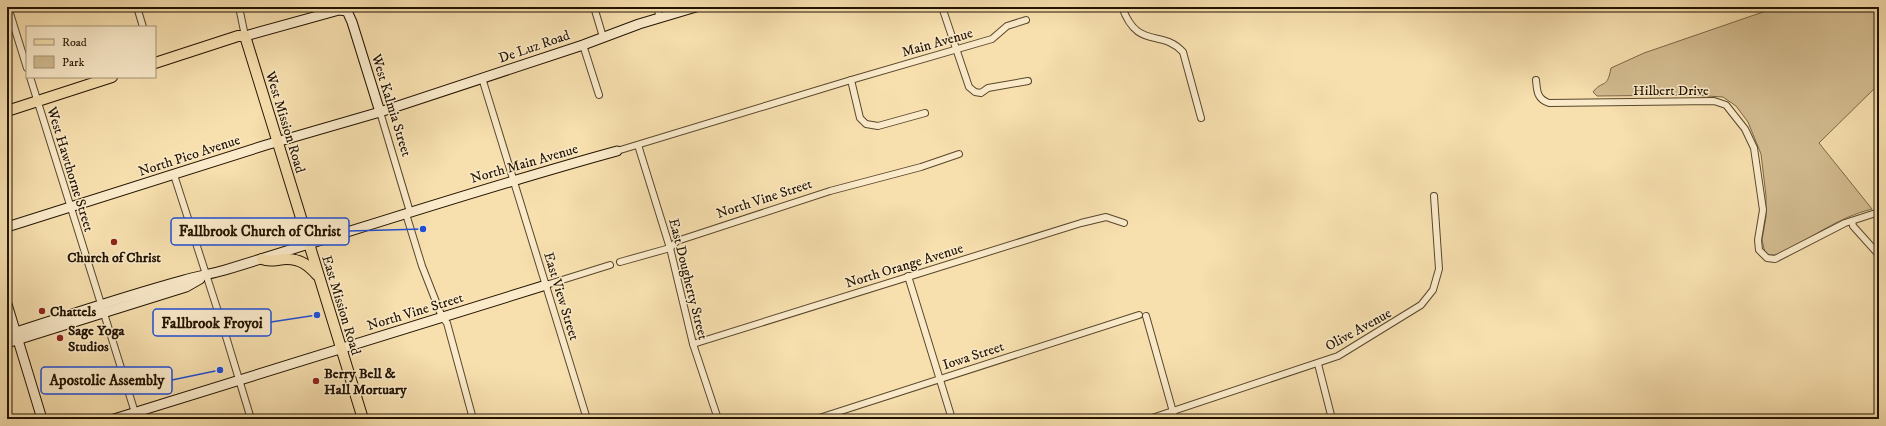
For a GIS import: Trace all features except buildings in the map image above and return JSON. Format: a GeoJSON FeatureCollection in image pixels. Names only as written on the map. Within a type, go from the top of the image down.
{"type":"FeatureCollection","features":[{"type":"Feature","properties":{"kind":"main road"},"geometry":{"type":"LineString","coordinates":[[156,63],[238,36],[245,36]]}},
{"type":"Feature","properties":{"kind":"main road","name":"West Mission Road"},"geometry":{"type":"LineString","coordinates":[[245,36],[309,245]]}},
{"type":"Feature","properties":{"kind":"main road"},"geometry":{"type":"LineString","coordinates":[[7,111],[109,78]]}},
{"type":"Feature","properties":{"kind":"main road","name":"East Mission Road"},"geometry":{"type":"LineString","coordinates":[[309,245],[363,419]]}},
{"type":"Feature","properties":{"kind":"main road"},"geometry":{"type":"LineString","coordinates":[[262,259],[269,262],[287,259],[301,261],[320,278]]}},
{"type":"Feature","properties":{"kind":"street"},"geometry":{"type":"LineString","coordinates":[[8,7],[26,65]]}},
{"type":"Feature","properties":{"kind":"street"},"geometry":{"type":"LineString","coordinates":[[137,7],[143,26]]}},
{"type":"Feature","properties":{"kind":"street","name":"West Mission Road"},"geometry":{"type":"LineString","coordinates":[[239,7],[245,36]]}},
{"type":"Feature","properties":{"kind":"street"},"geometry":{"type":"LineString","coordinates":[[594,7],[604,37]]}},
{"type":"Feature","properties":{"kind":"street"},"geometry":{"type":"LineString","coordinates":[[657,7],[660,18]]}},
{"type":"Feature","properties":{"kind":"street","name":"De Luz Road"},"geometry":{"type":"LineString","coordinates":[[380,112],[696,7]]}},
{"type":"Feature","properties":{"kind":"street"},"geometry":{"type":"LineString","coordinates":[[942,7],[969,87],[975,92],[981,93],[988,88],[1028,81]]}},
{"type":"Feature","properties":{"kind":"street"},"geometry":{"type":"LineString","coordinates":[[1122,7],[1130,23],[1139,34],[1177,45],[1183,52],[1201,118]]}},
{"type":"Feature","properties":{"kind":"street"},"geometry":{"type":"LineString","coordinates":[[245,36],[346,9]]}},
{"type":"Feature","properties":{"kind":"street","name":"West Kalmia Street"},"geometry":{"type":"LineString","coordinates":[[346,9],[352,22],[380,112],[422,266],[442,317],[447,323],[474,419]]}},
{"type":"Feature","properties":{"kind":"street","name":"Main Avenue"},"geometry":{"type":"LineString","coordinates":[[851,80],[992,39],[1007,26],[1026,20]]}},
{"type":"Feature","properties":{"kind":"street"},"geometry":{"type":"LineString","coordinates":[[583,45],[599,95]]}},
{"type":"Feature","properties":{"kind":"street","name":"West Hawthorne Street"},"geometry":{"type":"LineString","coordinates":[[30,78],[136,416]]}},
{"type":"Feature","properties":{"kind":"street","name":"East View Street"},"geometry":{"type":"LineString","coordinates":[[482,78],[587,419]]}},
{"type":"Feature","properties":{"kind":"street"},"geometry":{"type":"LineString","coordinates":[[851,80],[860,118],[866,124],[878,126],[925,113]]}},
{"type":"Feature","properties":{"kind":"street","name":"North Main Avenue"},"geometry":{"type":"LineString","coordinates":[[7,343],[15,336],[102,309],[186,287],[207,276],[513,180],[638,145],[851,80]]}},
{"type":"Feature","properties":{"kind":"street","name":"Hilbert Drive"},"geometry":{"type":"LineString","coordinates":[[1536,80],[1538,96],[1543,101],[1548,103],[1714,101],[1726,105],[1745,129],[1754,148],[1764,210],[1758,240],[1759,250],[1767,258],[1775,259],[1852,221],[1879,212]]}},
{"type":"Feature","properties":{"kind":"street","name":"North Pico Avenue"},"geometry":{"type":"LineString","coordinates":[[7,227],[277,141],[380,112]]}},
{"type":"Feature","properties":{"kind":"street","name":"East Dougherty Street"},"geometry":{"type":"LineString","coordinates":[[638,145],[670,248],[693,344],[718,419]]}},
{"type":"Feature","properties":{"kind":"street","name":"North Vine Street"},"geometry":{"type":"LineString","coordinates":[[620,262],[670,248],[677,241],[830,191],[921,167],[959,154]]}},
{"type":"Feature","properties":{"kind":"street"},"geometry":{"type":"LineString","coordinates":[[174,175],[251,419]]}},
{"type":"Feature","properties":{"kind":"street","name":"Olive Avenue"},"geometry":{"type":"LineString","coordinates":[[1149,419],[1318,364],[1338,356],[1421,306],[1433,290],[1439,269],[1434,196]]}},
{"type":"Feature","properties":{"kind":"street","name":"North Orange Avenue"},"geometry":{"type":"LineString","coordinates":[[693,344],[908,276],[1106,217],[1124,223]]}},
{"type":"Feature","properties":{"kind":"street"},"geometry":{"type":"LineString","coordinates":[[1852,221],[1853,226],[1879,255]]}},
{"type":"Feature","properties":{"kind":"street","name":"North Vine Street"},"geometry":{"type":"LineString","coordinates":[[114,419],[136,416],[239,381],[610,265]]}},
{"type":"Feature","properties":{"kind":"street"},"geometry":{"type":"LineString","coordinates":[[908,276],[952,419]]}},
{"type":"Feature","properties":{"kind":"street"},"geometry":{"type":"LineString","coordinates":[[7,304],[15,336],[42,419]]}},
{"type":"Feature","properties":{"kind":"street","name":"Iowa Street"},"geometry":{"type":"LineString","coordinates":[[816,419],[939,378],[1139,315]]}},
{"type":"Feature","properties":{"kind":"street"},"geometry":{"type":"LineString","coordinates":[[1146,316],[1175,419]]}},
{"type":"Feature","properties":{"kind":"street"},"geometry":{"type":"LineString","coordinates":[[1318,364],[1332,419]]}},
{"type":"Feature","properties":{"kind":"street"},"geometry":{"type":"LineString","coordinates":[[837,412],[839,419]]}},
{"type":"Feature","properties":{"kind":"green space"},"geometry":{"type":"Polygon","coordinates":[[[1773,7],[1879,7],[1879,84],[1819,143],[1872,209],[1847,217],[1777,255],[1768,255],[1765,253],[1762,240],[1766,217],[1766,196],[1761,154],[1748,122],[1736,106],[1723,97],[1691,95],[1597,96],[1593,92],[1596,88],[1606,82],[1611,68],[1644,53],[1763,12],[1773,7]]]}},
{"type":"Feature","properties":{"kind":"place","name":"Fallbrook Church of Christ"},"geometry":{"type":"Point","coordinates":[423,229]}},
{"type":"Feature","properties":{"kind":"place","name":"Church of Christ"},"geometry":{"type":"Point","coordinates":[114,242]}},
{"type":"Feature","properties":{"kind":"place","name":"Chattels"},"geometry":{"type":"Point","coordinates":[42,311]}},
{"type":"Feature","properties":{"kind":"place","name":"Fallbrook Froyoi"},"geometry":{"type":"Point","coordinates":[317,315]}},
{"type":"Feature","properties":{"kind":"place","name":"Sage Yoga Studios"},"geometry":{"type":"Point","coordinates":[60,338]}},
{"type":"Feature","properties":{"kind":"place","name":"Apostolic Assembly"},"geometry":{"type":"Point","coordinates":[220,370]}},
{"type":"Feature","properties":{"kind":"place","name":"Berry Bell & Hall Mortuary"},"geometry":{"type":"Point","coordinates":[316,381]}}]}
